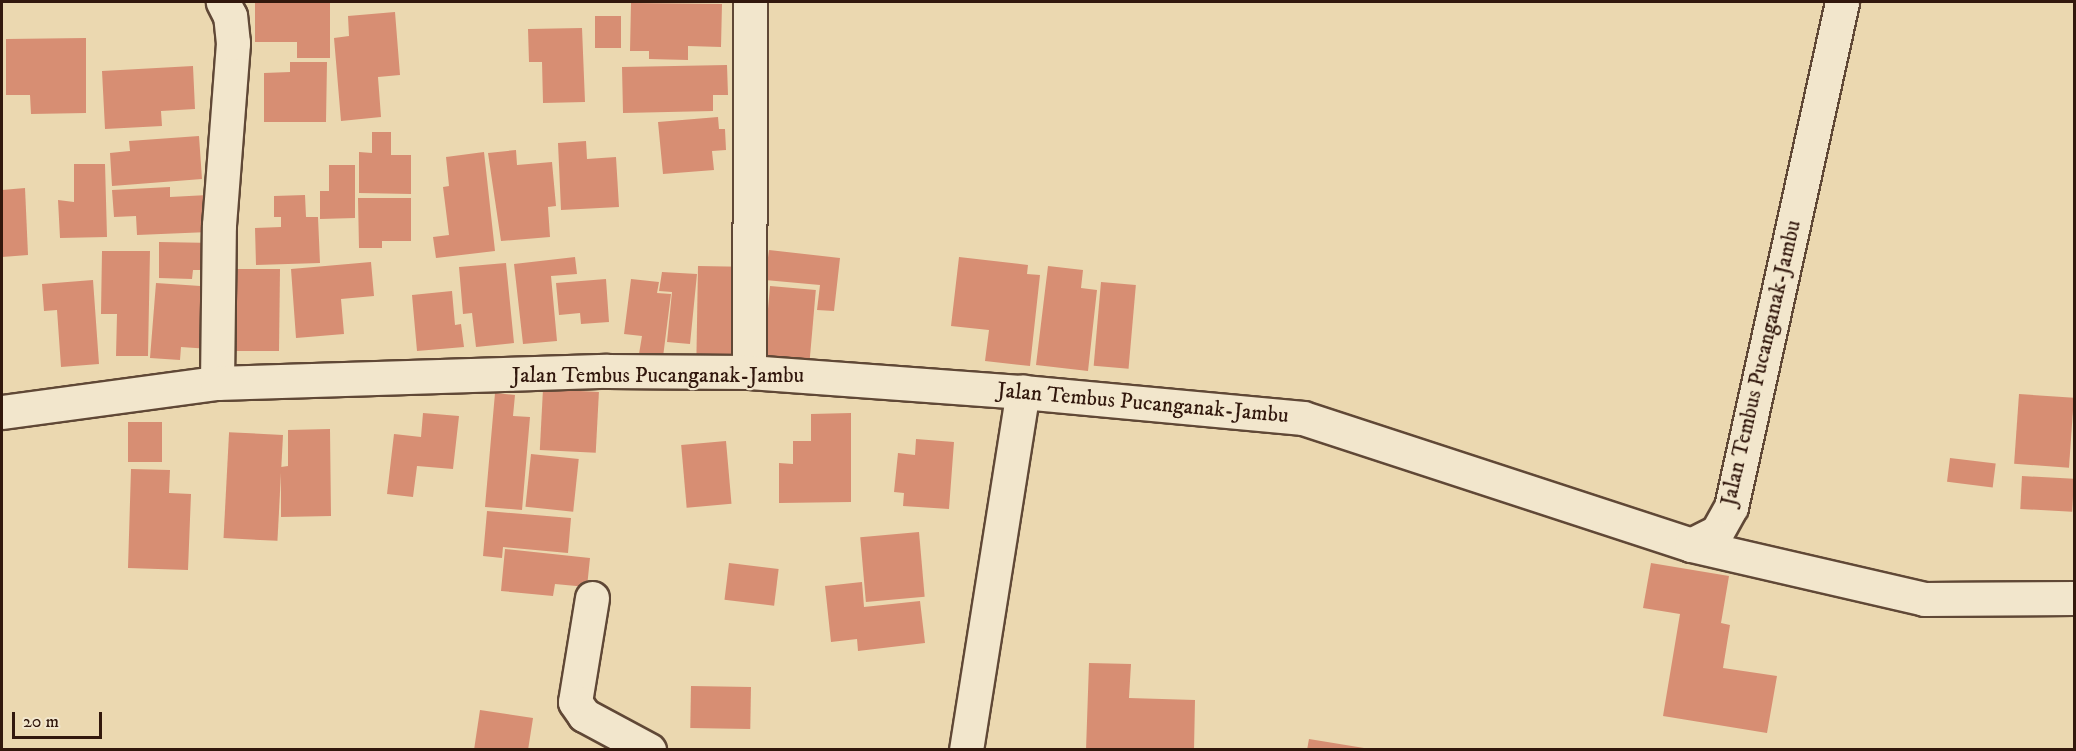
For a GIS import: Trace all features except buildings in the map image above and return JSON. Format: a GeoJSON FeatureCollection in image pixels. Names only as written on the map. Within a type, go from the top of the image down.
{"type":"FeatureCollection","features":[{"type":"Feature","properties":{"kind":"street"},"geometry":{"type":"LineString","coordinates":[[217,383],[219,225],[233,43],[230,16],[222,2]]}},
{"type":"Feature","properties":{"kind":"street"},"geometry":{"type":"LineString","coordinates":[[749,372],[750,2]]}},
{"type":"Feature","properties":{"kind":"street","name":"Jalan Tembus Pucanganak-Jambu"},"geometry":{"type":"LineString","coordinates":[[2,412],[217,383],[607,371],[749,372],[1023,392],[1303,418],[1690,545],[1717,532],[1731,507],[1842,2]]}},
{"type":"Feature","properties":{"kind":"street"},"geometry":{"type":"LineString","coordinates":[[966,750],[1023,392]]}},
{"type":"Feature","properties":{"kind":"street"},"geometry":{"type":"LineString","coordinates":[[1690,545],[1924,599],[2074,598]]}},
{"type":"Feature","properties":{"kind":"street"},"geometry":{"type":"LineString","coordinates":[[592,598],[575,702],[584,715],[649,750]]}}]}
